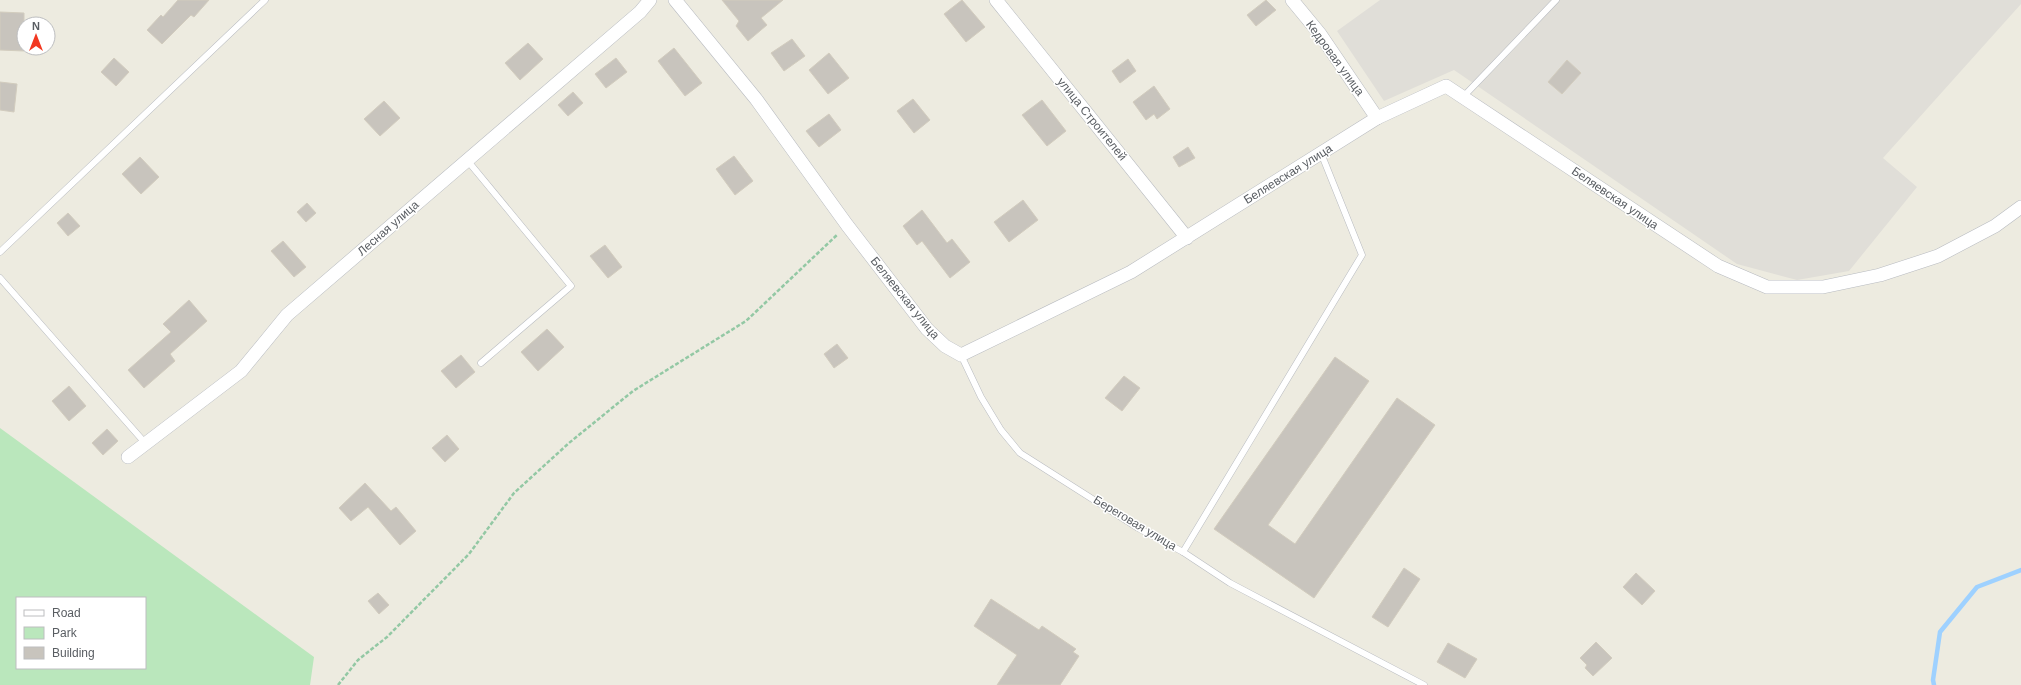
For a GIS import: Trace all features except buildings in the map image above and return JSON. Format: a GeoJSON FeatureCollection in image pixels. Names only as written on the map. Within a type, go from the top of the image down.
{"type":"FeatureCollection","features":[{"type":"Feature","properties":{"kind":"street","name":"Лесная улица"},"geometry":{"type":"LineString","coordinates":[[128,458],[241,370],[286,316],[640,12],[650,0]]}},
{"type":"Feature","properties":{"kind":"street","name":"Беляевская улица"},"geometry":{"type":"LineString","coordinates":[[675,0],[756,99],[847,225],[927,329],[945,346],[961,355],[1130,272],[1187,238],[1377,118],[1446,86],[1718,266],[1767,287],[1823,287],[1888,272],[1938,256],[1995,226],[2021,207]]}},
{"type":"Feature","properties":{"kind":"street","name":"улица Строителей"},"geometry":{"type":"LineString","coordinates":[[996,0],[1187,238]]}},
{"type":"Feature","properties":{"kind":"street","name":"Кедровая улица"},"geometry":{"type":"LineString","coordinates":[[1292,0],[1320,34],[1377,118]]}},
{"type":"Feature","properties":{"kind":"lane"},"geometry":{"type":"LineString","coordinates":[[0,252],[265,0]]}},
{"type":"Feature","properties":{"kind":"lane"},"geometry":{"type":"LineString","coordinates":[[1463,97],[1556,0]]}},
{"type":"Feature","properties":{"kind":"lane"},"geometry":{"type":"LineString","coordinates":[[1183,552],[1362,255],[1321,153]]}},
{"type":"Feature","properties":{"kind":"lane"},"geometry":{"type":"LineString","coordinates":[[467,160],[571,286],[481,363]]}},
{"type":"Feature","properties":{"kind":"lane"},"geometry":{"type":"LineString","coordinates":[[0,278],[146,444]]}},
{"type":"Feature","properties":{"kind":"lane","name":"Береговая улица"},"geometry":{"type":"LineString","coordinates":[[961,355],[981,397],[1001,430],[1020,453],[1138,528],[1183,552],[1230,583],[1271,606],[1302,620],[1350,647],[1424,685]]}},
{"type":"Feature","properties":{"kind":"path"},"geometry":{"type":"LineString","coordinates":[[338,685],[358,660],[387,637],[469,554],[514,493],[569,443],[633,391],[746,321],[847,225]]}},
{"type":"Feature","properties":{"kind":"shaded area"},"geometry":{"type":"Polygon","coordinates":[[[1380,0],[2021,0],[2021,4],[1883,158],[1917,187],[1849,271],[1797,280],[1737,264],[1454,70],[1384,101],[1337,31],[1380,0]]]}},
{"type":"Feature","properties":{"kind":"green space"},"geometry":{"type":"Polygon","coordinates":[[[0,428],[314,657],[310,685],[0,685],[0,428]]]}},
{"type":"Feature","properties":{"kind":"waterway"},"geometry":{"type":"LineString","coordinates":[[1934,685],[1933,680],[1940,632],[1977,587],[2021,570]]}}]}
